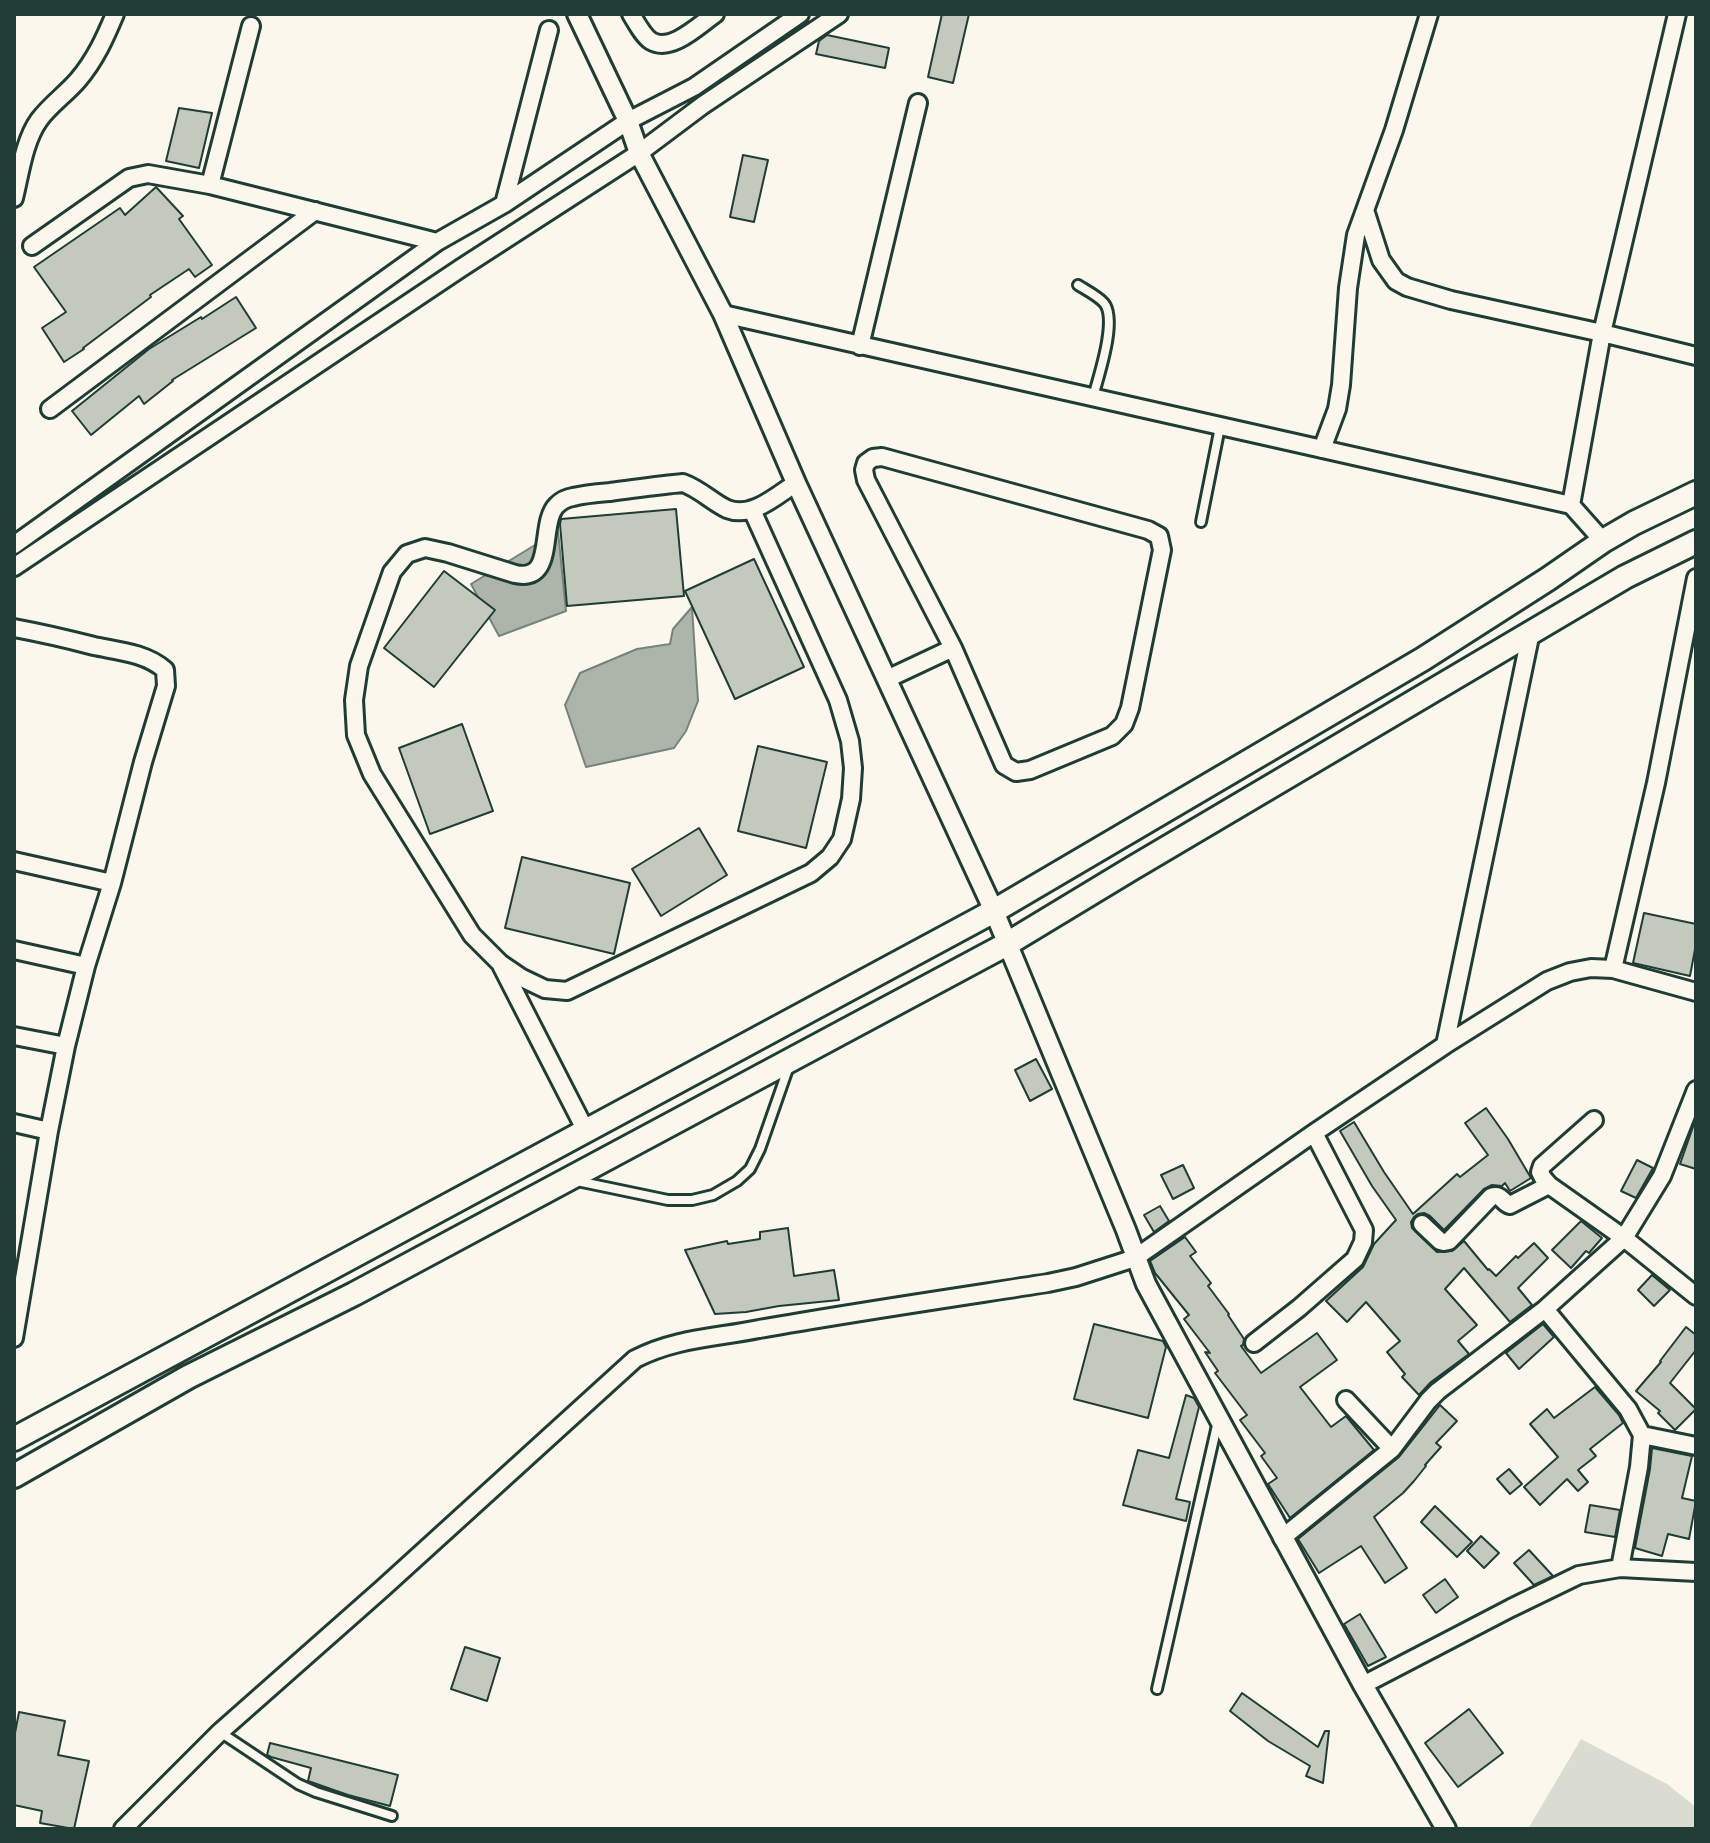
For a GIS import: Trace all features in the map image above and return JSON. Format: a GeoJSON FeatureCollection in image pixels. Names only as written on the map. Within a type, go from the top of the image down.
{"type":"FeatureCollection","features":[{"type":"Feature","properties":{"kind":"main road"},"geometry":{"type":"LineString","coordinates":[[14,1439],[994,911],[1423,659],[1603,541],[1696,493]]}},
{"type":"Feature","properties":{"kind":"main road"},"geometry":{"type":"LineString","coordinates":[[14,1476],[188,1377],[354,1294],[1007,944],[1625,577],[1696,542]]}},
{"type":"Feature","properties":{"kind":"street"},"geometry":{"type":"LineString","coordinates":[[14,198],[39,120],[93,61],[115,14]]}},
{"type":"Feature","properties":{"kind":"street"},"geometry":{"type":"LineString","coordinates":[[577,14],[628,121],[639,153],[723,314],[796,483],[994,911],[1146,1284],[1282,1538],[1446,1829]]}},
{"type":"Feature","properties":{"kind":"street"},"geometry":{"type":"LineString","coordinates":[[631,14],[650,40],[665,44],[677,40],[715,14]]}},
{"type":"Feature","properties":{"kind":"street"},"geometry":{"type":"LineString","coordinates":[[14,545],[437,242],[504,204],[628,121],[694,87],[800,14]]}},
{"type":"Feature","properties":{"kind":"street"},"geometry":{"type":"LineString","coordinates":[[14,567],[461,268],[639,153],[703,105],[839,14]]}},
{"type":"Feature","properties":{"kind":"street"},"geometry":{"type":"LineString","coordinates":[[1322,449],[1337,409],[1341,385],[1356,235],[1394,130],[1429,14]]}},
{"type":"Feature","properties":{"kind":"street"},"geometry":{"type":"LineString","coordinates":[[1571,505],[1602,333],[1677,14]]}},
{"type":"Feature","properties":{"kind":"street"},"geometry":{"type":"LineString","coordinates":[[210,185],[251,26]]}},
{"type":"Feature","properties":{"kind":"street"},"geometry":{"type":"LineString","coordinates":[[504,204],[549,30]]}},
{"type":"Feature","properties":{"kind":"street"},"geometry":{"type":"LineString","coordinates":[[860,346],[918,103]]}},
{"type":"Feature","properties":{"kind":"street"},"geometry":{"type":"LineString","coordinates":[[32,246],[129,178],[148,174],[210,185],[437,242]]}},
{"type":"Feature","properties":{"kind":"street"},"geometry":{"type":"LineString","coordinates":[[1365,210],[1381,260],[1396,281],[1407,287],[1451,300],[1696,356]]}},
{"type":"Feature","properties":{"kind":"street"},"geometry":{"type":"LineString","coordinates":[[50,409],[315,211]]}},
{"type":"Feature","properties":{"kind":"street"},"geometry":{"type":"LineString","coordinates":[[723,314],[1571,505],[1603,541]]}},
{"type":"Feature","properties":{"kind":"street"},"geometry":{"type":"LineString","coordinates":[[882,457],[1148,530],[1159,536],[1162,550],[1130,708],[1124,724],[1112,736],[1030,770],[1016,772],[1004,765],[953,648],[866,480],[866,463],[873,458],[882,457]]}},
{"type":"Feature","properties":{"kind":"street"},"geometry":{"type":"LineString","coordinates":[[752,510],[838,700],[850,741],[853,768],[851,799],[842,839],[830,857],[811,873],[567,991],[545,989],[500,963],[472,935],[372,774],[356,735],[354,700],[359,666],[392,572],[407,554],[425,548],[522,576],[530,575],[543,561],[549,517],[554,507],[572,497],[683,483],[727,509],[739,511],[752,510],[796,483]]}},
{"type":"Feature","properties":{"kind":"street"},"geometry":{"type":"LineString","coordinates":[[1613,969],[1656,783],[1696,578]]}},
{"type":"Feature","properties":{"kind":"street"},"geometry":{"type":"LineString","coordinates":[[14,628],[156,661],[165,670],[166,686],[66,1046],[14,1338]]}},
{"type":"Feature","properties":{"kind":"street"},"geometry":{"type":"LineString","coordinates":[[1445,1045],[1531,632]]}},
{"type":"Feature","properties":{"kind":"street"},"geometry":{"type":"LineString","coordinates":[[887,679],[953,648]]}},
{"type":"Feature","properties":{"kind":"street"},"geometry":{"type":"LineString","coordinates":[[14,861],[112,883]]}},
{"type":"Feature","properties":{"kind":"street"},"geometry":{"type":"LineString","coordinates":[[14,950],[86,966]]}},
{"type":"Feature","properties":{"kind":"street"},"geometry":{"type":"LineString","coordinates":[[500,963],[586,1131]]}},
{"type":"Feature","properties":{"kind":"street"},"geometry":{"type":"LineString","coordinates":[[123,1829],[220,1732],[635,1359],[650,1351],[686,1340],[1048,1283],[1135,1258],[1314,1133],[1547,981],[1591,968],[1613,969],[1696,992]]}},
{"type":"Feature","properties":{"kind":"street"},"geometry":{"type":"LineString","coordinates":[[14,1036],[66,1046]]}},
{"type":"Feature","properties":{"kind":"street"},"geometry":{"type":"LineString","coordinates":[[1282,1538],[1392,1449],[1438,1391],[1545,1309],[1624,1238],[1662,1176],[1696,1090]]}},
{"type":"Feature","properties":{"kind":"street"},"geometry":{"type":"LineString","coordinates":[[1594,1120],[1542,1166],[1540,1172],[1543,1178],[1696,1296]]}},
{"type":"Feature","properties":{"kind":"street"},"geometry":{"type":"LineString","coordinates":[[14,1123],[49,1131]]}},
{"type":"Feature","properties":{"kind":"street"},"geometry":{"type":"LineString","coordinates":[[1254,1343],[1355,1259],[1363,1242],[1364,1230],[1314,1133]]}},
{"type":"Feature","properties":{"kind":"street"},"geometry":{"type":"LineString","coordinates":[[1422,1224],[1440,1241],[1449,1241],[1491,1197],[1501,1197],[1510,1205],[1549,1185]]}},
{"type":"Feature","properties":{"kind":"street"},"geometry":{"type":"LineString","coordinates":[[1545,1309],[1628,1409],[1642,1435],[1620,1568]]}},
{"type":"Feature","properties":{"kind":"street"},"geometry":{"type":"LineString","coordinates":[[1346,1400],[1392,1449]]}},
{"type":"Feature","properties":{"kind":"street"},"geometry":{"type":"LineString","coordinates":[[1642,1435],[1696,1446]]}},
{"type":"Feature","properties":{"kind":"street"},"geometry":{"type":"LineString","coordinates":[[1363,1685],[1579,1575],[1620,1568],[1696,1572]]}},
{"type":"Feature","properties":{"kind":"lane"},"geometry":{"type":"LineString","coordinates":[[1078,285],[1104,303],[1107,309],[1108,333],[1093,398]]}},
{"type":"Feature","properties":{"kind":"lane"},"geometry":{"type":"LineString","coordinates":[[1201,522],[1220,427]]}},
{"type":"Feature","properties":{"kind":"lane"},"geometry":{"type":"LineString","coordinates":[[568,1179],[668,1200],[692,1200],[713,1195],[750,1169],[791,1060]]}},
{"type":"Feature","properties":{"kind":"lane"},"geometry":{"type":"LineString","coordinates":[[1157,1689],[1218,1418]]}},
{"type":"Feature","properties":{"kind":"lane"},"geometry":{"type":"LineString","coordinates":[[220,1732],[298,1784],[392,1816]]}},
{"type":"Feature","properties":{"kind":"shaded area"},"geometry":{"type":"Polygon","coordinates":[[[558,531],[566,611],[499,636],[471,584],[558,531]]]}},
{"type":"Feature","properties":{"kind":"shaded area"},"geometry":{"type":"Polygon","coordinates":[[[692,607],[698,701],[686,731],[674,748],[586,767],[565,705],[580,673],[637,649],[670,644],[673,629],[692,607]]]}},
{"type":"Feature","properties":{"kind":"shaded area"},"geometry":{"type":"Polygon","coordinates":[[[1581,1739],[1667,1784],[1696,1807],[1696,1829],[1528,1829],[1581,1739]]]}},
{"type":"Feature","properties":{"kind":"building"},"geometry":{"type":"Polygon","coordinates":[[[942,14],[969,14],[953,83],[928,77],[942,14]]]}},
{"type":"Feature","properties":{"kind":"building"},"geometry":{"type":"Polygon","coordinates":[[[827,35],[889,48],[885,68],[816,54],[819,41],[827,35]]]}},
{"type":"Feature","properties":{"kind":"building"},"geometry":{"type":"Polygon","coordinates":[[[179,108],[212,113],[199,168],[166,161],[179,108]]]}},
{"type":"Feature","properties":{"kind":"building"},"geometry":{"type":"Polygon","coordinates":[[[743,155],[768,160],[754,222],[730,217],[743,155]]]}},
{"type":"Feature","properties":{"kind":"building"},"geometry":{"type":"Polygon","coordinates":[[[156,187],[183,216],[179,219],[212,265],[195,277],[189,269],[150,295],[64,362],[42,328],[66,312],[34,267],[120,208],[125,215],[156,187]]]}},
{"type":"Feature","properties":{"kind":"building"},"geometry":{"type":"Polygon","coordinates":[[[236,297],[256,328],[172,380],[144,404],[139,396],[91,435],[72,411],[149,349],[236,297]]]}},
{"type":"Feature","properties":{"kind":"building"},"geometry":{"type":"Polygon","coordinates":[[[676,509],[684,596],[567,606],[561,519],[676,509]]]}},
{"type":"Feature","properties":{"kind":"building"},"geometry":{"type":"Polygon","coordinates":[[[754,559],[804,667],[735,699],[685,591],[754,559]]]}},
{"type":"Feature","properties":{"kind":"building"},"geometry":{"type":"Polygon","coordinates":[[[444,571],[495,610],[434,687],[384,648],[444,571]]]}},
{"type":"Feature","properties":{"kind":"building"},"geometry":{"type":"Polygon","coordinates":[[[462,724],[493,811],[430,834],[399,748],[462,724]]]}},
{"type":"Feature","properties":{"kind":"building"},"geometry":{"type":"Polygon","coordinates":[[[758,746],[827,762],[806,848],[738,831],[758,746]]]}},
{"type":"Feature","properties":{"kind":"building"},"geometry":{"type":"Polygon","coordinates":[[[699,828],[727,875],[661,916],[632,869],[699,828]]]}},
{"type":"Feature","properties":{"kind":"building"},"geometry":{"type":"Polygon","coordinates":[[[522,857],[630,883],[614,954],[505,928],[522,857]]]}},
{"type":"Feature","properties":{"kind":"building"},"geometry":{"type":"Polygon","coordinates":[[[1644,913],[1696,924],[1690,976],[1633,963],[1644,913]]]}},
{"type":"Feature","properties":{"kind":"building"},"geometry":{"type":"Polygon","coordinates":[[[1036,1059],[1052,1089],[1030,1101],[1015,1070],[1036,1059]]]}},
{"type":"Feature","properties":{"kind":"building"},"geometry":{"type":"Polygon","coordinates":[[[1486,1108],[1531,1178],[1510,1191],[1505,1183],[1484,1189],[1444,1230],[1424,1213],[1414,1217],[1412,1228],[1437,1252],[1452,1251],[1464,1241],[1496,1276],[1534,1243],[1548,1258],[1518,1288],[1532,1305],[1510,1322],[1464,1268],[1445,1289],[1477,1325],[1458,1341],[1469,1354],[1431,1382],[1419,1395],[1402,1377],[1405,1374],[1387,1352],[1400,1341],[1366,1302],[1347,1322],[1326,1301],[1363,1267],[1374,1244],[1396,1220],[1340,1131],[1354,1122],[1413,1214],[1457,1174],[1460,1177],[1488,1155],[1465,1123],[1486,1108]]]}},
{"type":"Feature","properties":{"kind":"building"},"geometry":{"type":"Polygon","coordinates":[[[1696,1124],[1696,1169],[1680,1164],[1696,1124]]]}},
{"type":"Feature","properties":{"kind":"building"},"geometry":{"type":"Polygon","coordinates":[[[1637,1160],[1653,1168],[1636,1198],[1621,1191],[1637,1160]]]}},
{"type":"Feature","properties":{"kind":"building"},"geometry":{"type":"Polygon","coordinates":[[[1183,1165],[1194,1188],[1173,1199],[1161,1175],[1183,1165]]]}},
{"type":"Feature","properties":{"kind":"building"},"geometry":{"type":"Polygon","coordinates":[[[1160,1206],[1169,1221],[1154,1232],[1144,1215],[1160,1206]]]}},
{"type":"Feature","properties":{"kind":"building"},"geometry":{"type":"Polygon","coordinates":[[[1581,1221],[1602,1238],[1571,1268],[1552,1250],[1581,1221]]]}},
{"type":"Feature","properties":{"kind":"building"},"geometry":{"type":"Polygon","coordinates":[[[788,1228],[794,1276],[834,1270],[839,1300],[715,1314],[685,1250],[727,1241],[728,1244],[760,1239],[760,1232],[788,1228]]]}},
{"type":"Feature","properties":{"kind":"building"},"geometry":{"type":"Polygon","coordinates":[[[1185,1237],[1196,1252],[1190,1256],[1211,1283],[1208,1286],[1244,1339],[1241,1346],[1261,1373],[1317,1333],[1337,1360],[1300,1387],[1331,1427],[1346,1416],[1374,1450],[1290,1518],[1268,1484],[1277,1478],[1261,1456],[1265,1453],[1240,1420],[1247,1415],[1215,1373],[1218,1371],[1205,1352],[1210,1353],[1184,1319],[1189,1315],[1155,1273],[1150,1261],[1185,1237]]]}},
{"type":"Feature","properties":{"kind":"building"},"geometry":{"type":"Polygon","coordinates":[[[1652,1275],[1670,1290],[1654,1306],[1638,1290],[1652,1275]]]}},
{"type":"Feature","properties":{"kind":"building"},"geometry":{"type":"Polygon","coordinates":[[[1094,1324],[1163,1341],[1166,1347],[1148,1418],[1074,1399],[1094,1324]]]}},
{"type":"Feature","properties":{"kind":"building"},"geometry":{"type":"Polygon","coordinates":[[[1543,1324],[1554,1337],[1519,1369],[1506,1353],[1543,1324]]]}},
{"type":"Feature","properties":{"kind":"building"},"geometry":{"type":"Polygon","coordinates":[[[1686,1327],[1696,1335],[1696,1350],[1670,1383],[1696,1409],[1675,1430],[1658,1413],[1660,1411],[1636,1391],[1686,1327]]]}},
{"type":"Feature","properties":{"kind":"building"},"geometry":{"type":"Polygon","coordinates":[[[1595,1387],[1623,1423],[1590,1449],[1596,1456],[1578,1470],[1588,1482],[1578,1491],[1567,1479],[1540,1505],[1524,1487],[1558,1457],[1530,1424],[1547,1409],[1554,1418],[1595,1387]]]}},
{"type":"Feature","properties":{"kind":"building"},"geometry":{"type":"Polygon","coordinates":[[[1186,1395],[1194,1398],[1199,1407],[1176,1499],[1190,1502],[1186,1521],[1123,1505],[1138,1450],[1169,1458],[1186,1395]]]}},
{"type":"Feature","properties":{"kind":"building"},"geometry":{"type":"Polygon","coordinates":[[[1440,1405],[1457,1421],[1436,1443],[1441,1447],[1414,1481],[1374,1517],[1407,1568],[1385,1583],[1361,1546],[1319,1573],[1298,1539],[1399,1457],[1440,1405]]]}},
{"type":"Feature","properties":{"kind":"building"},"geometry":{"type":"Polygon","coordinates":[[[1652,1448],[1692,1456],[1682,1498],[1696,1501],[1689,1539],[1668,1534],[1662,1556],[1635,1548],[1652,1448]]]}},
{"type":"Feature","properties":{"kind":"building"},"geometry":{"type":"Polygon","coordinates":[[[1509,1469],[1522,1484],[1510,1494],[1497,1479],[1509,1469]]]}},
{"type":"Feature","properties":{"kind":"building"},"geometry":{"type":"Polygon","coordinates":[[[1590,1505],[1620,1510],[1615,1537],[1585,1532],[1590,1505]]]}},
{"type":"Feature","properties":{"kind":"building"},"geometry":{"type":"Polygon","coordinates":[[[1435,1506],[1472,1542],[1457,1557],[1421,1522],[1435,1506]]]}},
{"type":"Feature","properties":{"kind":"building"},"geometry":{"type":"Polygon","coordinates":[[[1481,1536],[1499,1553],[1484,1568],[1467,1551],[1481,1536]]]}},
{"type":"Feature","properties":{"kind":"building"},"geometry":{"type":"Polygon","coordinates":[[[1529,1550],[1553,1576],[1534,1585],[1514,1563],[1529,1550]]]}},
{"type":"Feature","properties":{"kind":"building"},"geometry":{"type":"Polygon","coordinates":[[[1445,1579],[1458,1597],[1436,1613],[1423,1595],[1445,1579]]]}},
{"type":"Feature","properties":{"kind":"building"},"geometry":{"type":"Polygon","coordinates":[[[1360,1614],[1386,1657],[1368,1666],[1344,1624],[1360,1614]]]}},
{"type":"Feature","properties":{"kind":"building"},"geometry":{"type":"Polygon","coordinates":[[[465,1647],[500,1658],[487,1701],[451,1689],[465,1647]]]}},
{"type":"Feature","properties":{"kind":"building"},"geometry":{"type":"Polygon","coordinates":[[[1242,1693],[1318,1747],[1325,1731],[1329,1731],[1323,1783],[1306,1776],[1310,1766],[1268,1741],[1230,1711],[1242,1693]]]}},
{"type":"Feature","properties":{"kind":"building"},"geometry":{"type":"Polygon","coordinates":[[[1469,1709],[1503,1753],[1458,1787],[1425,1743],[1469,1709]]]}},
{"type":"Feature","properties":{"kind":"building"},"geometry":{"type":"Polygon","coordinates":[[[19,1712],[65,1721],[58,1755],[89,1761],[74,1829],[40,1823],[42,1811],[14,1805],[14,1738],[19,1712]]]}},
{"type":"Feature","properties":{"kind":"building"},"geometry":{"type":"Polygon","coordinates":[[[270,1743],[398,1775],[390,1806],[308,1781],[311,1768],[267,1755],[270,1743]]]}}]}
